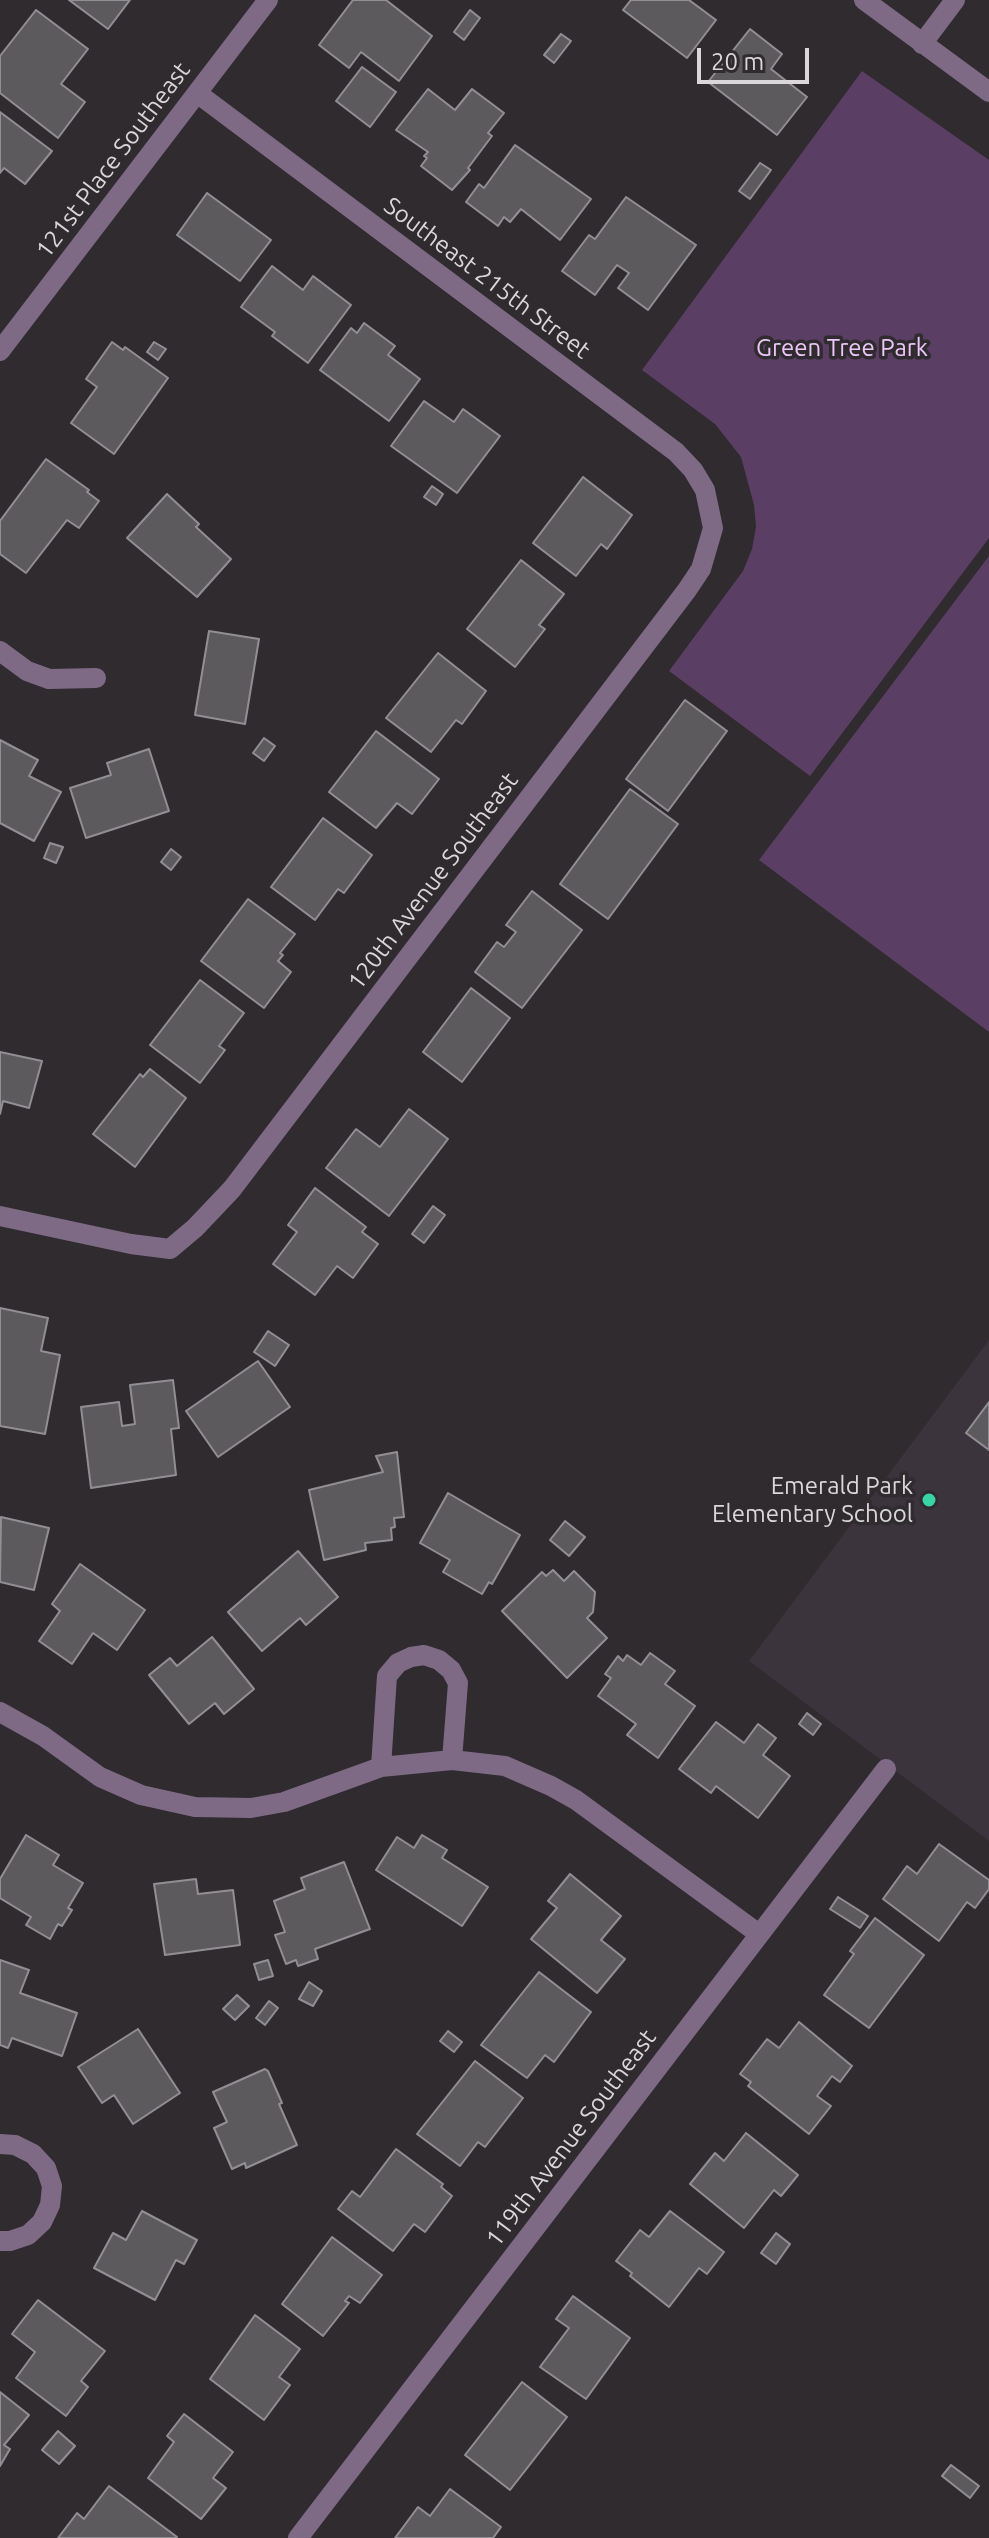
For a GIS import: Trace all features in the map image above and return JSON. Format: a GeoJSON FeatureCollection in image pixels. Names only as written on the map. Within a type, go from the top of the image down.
{"type":"FeatureCollection","features":[{"type":"Feature","properties":{"kind":"street","name":"121st Place Southeast"},"geometry":{"type":"LineString","coordinates":[[0,351],[268,0]]}},
{"type":"Feature","properties":{"kind":"street"},"geometry":{"type":"LineString","coordinates":[[864,0],[989,92]]}},
{"type":"Feature","properties":{"kind":"street"},"geometry":{"type":"LineString","coordinates":[[922,44],[955,0]]}},
{"type":"Feature","properties":{"kind":"street","name":"Southeast 215th Street"},"geometry":{"type":"LineString","coordinates":[[197,93],[676,452],[693,470],[705,490],[713,528]]}},
{"type":"Feature","properties":{"kind":"street","name":"120th Avenue Southeast"},"geometry":{"type":"LineString","coordinates":[[0,1216],[131,1244],[170,1249],[195,1228],[232,1189],[677,603],[701,569],[713,528]]}},
{"type":"Feature","properties":{"kind":"street"},"geometry":{"type":"LineString","coordinates":[[0,651],[27,671],[49,679],[96,678]]}},
{"type":"Feature","properties":{"kind":"street"},"geometry":{"type":"LineString","coordinates":[[381,1767],[387,1676],[398,1663],[424,1655],[439,1660],[451,1670],[458,1683],[452,1760]]}},
{"type":"Feature","properties":{"kind":"street"},"geometry":{"type":"LineString","coordinates":[[0,1712],[20,1721],[80,1765],[120,1787],[195,1807],[251,1808],[284,1802],[381,1767],[452,1760],[505,1766],[551,1786],[598,1816],[759,1934]]}},
{"type":"Feature","properties":{"kind":"street","name":"119th Avenue Southeast"},"geometry":{"type":"LineString","coordinates":[[298,2538],[886,1769]]}},
{"type":"Feature","properties":{"kind":"street"},"geometry":{"type":"LineString","coordinates":[[0,2144],[15,2145],[33,2154],[46,2168],[52,2186],[50,2205],[42,2222],[28,2235],[0,2241]]}},
{"type":"Feature","properties":{"kind":"shaded area","name":"Emerald Park Elementary School"},"geometry":{"type":"Polygon","coordinates":[[[989,1340],[989,1841],[749,1661],[989,1340]]]}},
{"type":"Feature","properties":{"kind":"green space","name":"Green Tree Park"},"geometry":{"type":"Polygon","coordinates":[[[862,71],[989,160],[989,538],[810,776],[669,671],[743,571],[756,527],[754,505],[741,457],[715,424],[642,370],[862,71]]]}},
{"type":"Feature","properties":{"kind":"green space"},"geometry":{"type":"Polygon","coordinates":[[[989,556],[989,1032],[759,860],[989,556]]]}},
{"type":"Feature","properties":{"kind":"building"},"geometry":{"type":"Polygon","coordinates":[[[69,0],[130,0],[108,29],[69,0]]]}},
{"type":"Feature","properties":{"kind":"building"},"geometry":{"type":"Polygon","coordinates":[[[353,0],[386,0],[432,36],[399,81],[361,52],[349,68],[319,45],[353,0]]]}},
{"type":"Feature","properties":{"kind":"building"},"geometry":{"type":"Polygon","coordinates":[[[631,0],[689,0],[716,20],[687,58],[623,10],[631,0]]]}},
{"type":"Feature","properties":{"kind":"building"},"geometry":{"type":"Polygon","coordinates":[[[36,10],[88,49],[61,84],[85,102],[58,138],[0,93],[0,56],[36,10]]]}},
{"type":"Feature","properties":{"kind":"building"},"geometry":{"type":"Polygon","coordinates":[[[470,10],[480,18],[464,40],[454,32],[470,10]]]}},
{"type":"Feature","properties":{"kind":"building"},"geometry":{"type":"Polygon","coordinates":[[[750,29],[782,54],[771,69],[807,97],[777,135],[708,82],[750,29]]]}},
{"type":"Feature","properties":{"kind":"building"},"geometry":{"type":"Polygon","coordinates":[[[561,34],[571,41],[554,63],[544,55],[561,34]]]}},
{"type":"Feature","properties":{"kind":"building"},"geometry":{"type":"Polygon","coordinates":[[[362,67],[396,92],[370,127],[336,101],[362,67]]]}},
{"type":"Feature","properties":{"kind":"building"},"geometry":{"type":"Polygon","coordinates":[[[428,89],[455,110],[472,89],[504,113],[488,133],[492,136],[468,168],[470,170],[452,190],[421,166],[428,152],[396,130],[428,89]]]}},
{"type":"Feature","properties":{"kind":"building"},"geometry":{"type":"Polygon","coordinates":[[[0,112],[52,151],[25,184],[4,168],[0,173],[0,112]]]}},
{"type":"Feature","properties":{"kind":"building"},"geometry":{"type":"Polygon","coordinates":[[[515,145],[591,199],[560,240],[521,209],[510,222],[504,217],[498,226],[466,202],[479,184],[484,188],[515,145]]]}},
{"type":"Feature","properties":{"kind":"building"},"geometry":{"type":"Polygon","coordinates":[[[760,163],[771,170],[750,199],[739,191],[760,163]]]}},
{"type":"Feature","properties":{"kind":"building"},"geometry":{"type":"Polygon","coordinates":[[[207,193],[271,240],[240,281],[177,235],[207,193]]]}},
{"type":"Feature","properties":{"kind":"building"},"geometry":{"type":"Polygon","coordinates":[[[626,197],[696,245],[648,310],[618,288],[629,273],[617,265],[595,295],[562,271],[589,235],[595,239],[626,197]]]}},
{"type":"Feature","properties":{"kind":"building"},"geometry":{"type":"Polygon","coordinates":[[[272,266],[303,290],[313,276],[351,305],[308,363],[272,336],[275,332],[241,307],[272,266]]]}},
{"type":"Feature","properties":{"kind":"building"},"geometry":{"type":"Polygon","coordinates":[[[364,323],[395,346],[388,355],[420,379],[389,421],[320,370],[351,328],[357,333],[364,323]]]}},
{"type":"Feature","properties":{"kind":"building"},"geometry":{"type":"Polygon","coordinates":[[[112,342],[123,350],[125,347],[168,378],[114,454],[71,423],[97,387],[86,379],[112,342]]]}},
{"type":"Feature","properties":{"kind":"building"},"geometry":{"type":"Polygon","coordinates":[[[154,342],[166,349],[158,360],[147,352],[154,342]]]}},
{"type":"Feature","properties":{"kind":"building"},"geometry":{"type":"Polygon","coordinates":[[[424,401],[454,422],[463,409],[500,436],[457,493],[391,446],[424,401]]]}},
{"type":"Feature","properties":{"kind":"building"},"geometry":{"type":"Polygon","coordinates":[[[46,459],[89,490],[87,492],[99,501],[79,528],[67,520],[26,573],[0,554],[0,521],[46,459]]]}},
{"type":"Feature","properties":{"kind":"building"},"geometry":{"type":"Polygon","coordinates":[[[583,477],[632,515],[607,549],[601,544],[576,576],[533,543],[583,477]]]}},
{"type":"Feature","properties":{"kind":"building"},"geometry":{"type":"Polygon","coordinates":[[[432,486],[443,494],[436,505],[424,497],[432,486]]]}},
{"type":"Feature","properties":{"kind":"building"},"geometry":{"type":"Polygon","coordinates":[[[167,494],[199,524],[196,527],[231,559],[197,597],[127,538],[167,494]]]}},
{"type":"Feature","properties":{"kind":"building"},"geometry":{"type":"Polygon","coordinates":[[[521,560],[564,594],[539,625],[545,629],[515,667],[467,629],[521,560]]]}},
{"type":"Feature","properties":{"kind":"building"},"geometry":{"type":"Polygon","coordinates":[[[209,631],[259,639],[245,724],[195,715],[209,631]]]}},
{"type":"Feature","properties":{"kind":"building"},"geometry":{"type":"Polygon","coordinates":[[[438,653],[486,691],[462,724],[456,720],[431,752],[386,718],[438,653]]]}},
{"type":"Feature","properties":{"kind":"building"},"geometry":{"type":"Polygon","coordinates":[[[685,700],[727,731],[668,811],[626,779],[685,700]]]}},
{"type":"Feature","properties":{"kind":"building"},"geometry":{"type":"Polygon","coordinates":[[[376,731],[439,779],[412,814],[397,803],[376,828],[329,792],[376,731]]]}},
{"type":"Feature","properties":{"kind":"building"},"geometry":{"type":"Polygon","coordinates":[[[264,738],[275,746],[264,761],[253,753],[264,738]]]}},
{"type":"Feature","properties":{"kind":"building"},"geometry":{"type":"Polygon","coordinates":[[[0,740],[38,760],[29,776],[61,792],[34,841],[0,823],[0,740]]]}},
{"type":"Feature","properties":{"kind":"building"},"geometry":{"type":"Polygon","coordinates":[[[149,749],[169,811],[86,838],[70,788],[111,775],[107,763],[149,749]]]}},
{"type":"Feature","properties":{"kind":"building"},"geometry":{"type":"Polygon","coordinates":[[[630,789],[678,824],[608,919],[560,884],[630,789]]]}},
{"type":"Feature","properties":{"kind":"building"},"geometry":{"type":"Polygon","coordinates":[[[323,818],[372,855],[344,893],[338,889],[315,920],[271,887],[323,818]]]}},
{"type":"Feature","properties":{"kind":"building"},"geometry":{"type":"Polygon","coordinates":[[[50,843],[63,847],[56,863],[44,858],[50,843]]]}},
{"type":"Feature","properties":{"kind":"building"},"geometry":{"type":"Polygon","coordinates":[[[171,849],[181,857],[171,870],[161,862],[171,849]]]}},
{"type":"Feature","properties":{"kind":"building"},"geometry":{"type":"Polygon","coordinates":[[[532,891],[582,930],[522,1008],[475,972],[497,942],[504,947],[516,932],[506,925],[532,891]]]}},
{"type":"Feature","properties":{"kind":"building"},"geometry":{"type":"Polygon","coordinates":[[[248,899],[295,934],[280,953],[283,955],[278,961],[291,972],[264,1008],[201,961],[248,899]]]}},
{"type":"Feature","properties":{"kind":"building"},"geometry":{"type":"Polygon","coordinates":[[[200,980],[244,1013],[219,1046],[225,1050],[200,1083],[150,1045],[200,980]]]}},
{"type":"Feature","properties":{"kind":"building"},"geometry":{"type":"Polygon","coordinates":[[[471,988],[510,1018],[462,1082],[423,1052],[471,988]]]}},
{"type":"Feature","properties":{"kind":"building"},"geometry":{"type":"Polygon","coordinates":[[[0,1052],[42,1061],[29,1108],[3,1101],[0,1114],[0,1052]]]}},
{"type":"Feature","properties":{"kind":"building"},"geometry":{"type":"Polygon","coordinates":[[[150,1069],[186,1098],[135,1167],[93,1134],[140,1074],[143,1077],[150,1069]]]}},
{"type":"Feature","properties":{"kind":"building"},"geometry":{"type":"Polygon","coordinates":[[[409,1109],[448,1139],[389,1216],[326,1168],[356,1129],[380,1147],[409,1109]]]}},
{"type":"Feature","properties":{"kind":"building"},"geometry":{"type":"Polygon","coordinates":[[[315,1188],[366,1227],[362,1232],[378,1244],[353,1278],[337,1266],[315,1295],[273,1264],[297,1232],[288,1225],[315,1188]]]}},
{"type":"Feature","properties":{"kind":"building"},"geometry":{"type":"Polygon","coordinates":[[[433,1206],[445,1215],[424,1243],[412,1234],[433,1206]]]}},
{"type":"Feature","properties":{"kind":"building"},"geometry":{"type":"Polygon","coordinates":[[[0,1308],[48,1318],[41,1351],[60,1355],[45,1434],[0,1426],[0,1308]]]}},
{"type":"Feature","properties":{"kind":"building"},"geometry":{"type":"Polygon","coordinates":[[[268,1331],[289,1345],[275,1366],[254,1352],[268,1331]]]}},
{"type":"Feature","properties":{"kind":"building"},"geometry":{"type":"Polygon","coordinates":[[[258,1361],[290,1407],[218,1457],[186,1411],[258,1361]]]}},
{"type":"Feature","properties":{"kind":"building"},"geometry":{"type":"Polygon","coordinates":[[[173,1380],[179,1428],[171,1429],[176,1475],[91,1488],[81,1407],[119,1402],[122,1426],[135,1424],[130,1385],[173,1380]]]}},
{"type":"Feature","properties":{"kind":"building"},"geometry":{"type":"Polygon","coordinates":[[[989,1402],[989,1450],[966,1433],[989,1402]]]}},
{"type":"Feature","properties":{"kind":"building"},"geometry":{"type":"Polygon","coordinates":[[[397,1452],[404,1517],[394,1518],[392,1540],[365,1543],[366,1550],[324,1560],[309,1490],[383,1472],[376,1456],[397,1452]]]}},
{"type":"Feature","properties":{"kind":"building"},"geometry":{"type":"Polygon","coordinates":[[[448,1493],[520,1535],[492,1584],[489,1582],[482,1594],[443,1572],[450,1560],[420,1543],[448,1493]]]}},
{"type":"Feature","properties":{"kind":"building"},"geometry":{"type":"Polygon","coordinates":[[[1,1517],[49,1528],[34,1590],[0,1582],[1,1517]]]}},
{"type":"Feature","properties":{"kind":"building"},"geometry":{"type":"Polygon","coordinates":[[[565,1521],[585,1537],[569,1556],[550,1540],[565,1521]]]}},
{"type":"Feature","properties":{"kind":"building"},"geometry":{"type":"Polygon","coordinates":[[[298,1551],[338,1597],[306,1625],[300,1618],[262,1651],[228,1612],[298,1551]]]}},
{"type":"Feature","properties":{"kind":"building"},"geometry":{"type":"Polygon","coordinates":[[[80,1564],[145,1610],[117,1650],[93,1633],[72,1664],[39,1641],[60,1611],[52,1604],[80,1564]]]}},
{"type":"Feature","properties":{"kind":"building"},"geometry":{"type":"Polygon","coordinates":[[[553,1570],[564,1581],[574,1571],[595,1592],[593,1612],[587,1618],[607,1638],[567,1678],[502,1611],[542,1572],[546,1576],[553,1570]]]}},
{"type":"Feature","properties":{"kind":"building"},"geometry":{"type":"Polygon","coordinates":[[[212,1637],[254,1689],[224,1714],[215,1703],[189,1724],[149,1675],[170,1658],[177,1666],[212,1637]]]}},
{"type":"Feature","properties":{"kind":"building"},"geometry":{"type":"Polygon","coordinates":[[[650,1653],[675,1671],[665,1684],[695,1706],[658,1758],[627,1735],[636,1724],[598,1696],[611,1678],[605,1674],[618,1656],[623,1661],[627,1655],[641,1665],[650,1653]]]}},
{"type":"Feature","properties":{"kind":"building"},"geometry":{"type":"Polygon","coordinates":[[[807,1713],[821,1724],[813,1735],[799,1724],[807,1713]]]}},
{"type":"Feature","properties":{"kind":"building"},"geometry":{"type":"Polygon","coordinates":[[[716,1722],[744,1743],[758,1724],[776,1738],[763,1755],[790,1776],[758,1818],[716,1786],[711,1793],[679,1769],[716,1722]]]}},
{"type":"Feature","properties":{"kind":"building"},"geometry":{"type":"Polygon","coordinates":[[[26,1835],[59,1855],[53,1865],[83,1883],[68,1908],[72,1910],[62,1926],[58,1924],[50,1939],[26,1925],[31,1917],[0,1898],[0,1879],[26,1835]]]}},
{"type":"Feature","properties":{"kind":"building"},"geometry":{"type":"Polygon","coordinates":[[[422,1835],[447,1850],[442,1858],[488,1887],[462,1926],[376,1870],[397,1837],[414,1848],[422,1835]]]}},
{"type":"Feature","properties":{"kind":"building"},"geometry":{"type":"Polygon","coordinates":[[[939,1844],[989,1880],[989,1889],[975,1908],[967,1902],[939,1941],[883,1899],[907,1866],[917,1874],[939,1844]]]}},
{"type":"Feature","properties":{"kind":"building"},"geometry":{"type":"Polygon","coordinates":[[[344,1862],[370,1929],[315,1949],[318,1959],[298,1966],[296,1960],[286,1964],[275,1935],[285,1932],[274,1901],[305,1889],[301,1878],[344,1862]]]}},
{"type":"Feature","properties":{"kind":"building"},"geometry":{"type":"Polygon","coordinates":[[[570,1874],[621,1916],[601,1940],[625,1959],[597,1993],[531,1939],[557,1908],[548,1901],[570,1874]]]}},
{"type":"Feature","properties":{"kind":"building"},"geometry":{"type":"Polygon","coordinates":[[[196,1879],[198,1894],[233,1890],[240,1945],[165,1955],[154,1884],[196,1879]]]}},
{"type":"Feature","properties":{"kind":"building"},"geometry":{"type":"Polygon","coordinates":[[[838,1897],[868,1916],[860,1928],[830,1909],[838,1897]]]}},
{"type":"Feature","properties":{"kind":"building"},"geometry":{"type":"Polygon","coordinates":[[[875,1918],[924,1955],[869,2028],[824,1995],[854,1954],[850,1951],[875,1918]]]}},
{"type":"Feature","properties":{"kind":"building"},"geometry":{"type":"Polygon","coordinates":[[[0,1960],[29,1970],[20,1993],[77,2013],[62,2056],[12,2038],[8,2048],[0,2045],[0,1960]]]}},
{"type":"Feature","properties":{"kind":"building"},"geometry":{"type":"Polygon","coordinates":[[[268,1960],[273,1976],[259,1980],[254,1964],[268,1960]]]}},
{"type":"Feature","properties":{"kind":"building"},"geometry":{"type":"Polygon","coordinates":[[[539,1972],[591,2012],[554,2062],[545,2055],[527,2078],[481,2045],[539,1972]]]}},
{"type":"Feature","properties":{"kind":"building"},"geometry":{"type":"Polygon","coordinates":[[[309,1982],[322,1991],[313,2006],[299,1999],[309,1982]]]}},
{"type":"Feature","properties":{"kind":"building"},"geometry":{"type":"Polygon","coordinates":[[[237,1995],[249,2006],[235,2020],[223,2009],[237,1995]]]}},
{"type":"Feature","properties":{"kind":"building"},"geometry":{"type":"Polygon","coordinates":[[[269,2001],[278,2008],[265,2025],[256,2018],[269,2001]]]}},
{"type":"Feature","properties":{"kind":"building"},"geometry":{"type":"Polygon","coordinates":[[[799,2022],[852,2066],[840,2082],[832,2076],[817,2096],[831,2106],[809,2134],[748,2086],[751,2082],[740,2074],[767,2039],[779,2048],[799,2022]]]}},
{"type":"Feature","properties":{"kind":"building"},"geometry":{"type":"Polygon","coordinates":[[[138,2029],[180,2093],[133,2124],[114,2095],[102,2103],[78,2067],[138,2029]]]}},
{"type":"Feature","properties":{"kind":"building"},"geometry":{"type":"Polygon","coordinates":[[[448,2031],[462,2042],[454,2052],[440,2041],[448,2031]]]}},
{"type":"Feature","properties":{"kind":"building"},"geometry":{"type":"Polygon","coordinates":[[[475,2061],[523,2098],[485,2147],[478,2142],[460,2166],[417,2134],[475,2061]]]}},
{"type":"Feature","properties":{"kind":"building"},"geometry":{"type":"Polygon","coordinates":[[[265,2069],[282,2103],[279,2104],[297,2145],[246,2168],[245,2163],[232,2169],[214,2128],[227,2122],[213,2092],[265,2069]]]}},
{"type":"Feature","properties":{"kind":"building"},"geometry":{"type":"Polygon","coordinates":[[[746,2133],[798,2175],[781,2196],[774,2190],[744,2228],[690,2184],[715,2153],[724,2161],[746,2133]]]}},
{"type":"Feature","properties":{"kind":"building"},"geometry":{"type":"Polygon","coordinates":[[[396,2149],[443,2184],[441,2187],[452,2196],[425,2232],[414,2224],[393,2251],[338,2209],[352,2191],[360,2197],[396,2149]]]}},
{"type":"Feature","properties":{"kind":"building"},"geometry":{"type":"Polygon","coordinates":[[[142,2211],[197,2240],[184,2264],[176,2260],[155,2300],[94,2268],[113,2233],[126,2240],[142,2211]]]}},
{"type":"Feature","properties":{"kind":"building"},"geometry":{"type":"Polygon","coordinates":[[[670,2211],[724,2252],[707,2274],[699,2268],[669,2307],[616,2261],[640,2230],[649,2237],[670,2211]]]}},
{"type":"Feature","properties":{"kind":"building"},"geometry":{"type":"Polygon","coordinates":[[[776,2233],[790,2244],[776,2264],[761,2253],[776,2233]]]}},
{"type":"Feature","properties":{"kind":"building"},"geometry":{"type":"Polygon","coordinates":[[[332,2237],[382,2275],[360,2303],[349,2296],[345,2301],[349,2303],[323,2336],[282,2304],[332,2237]]]}},
{"type":"Feature","properties":{"kind":"building"},"geometry":{"type":"Polygon","coordinates":[[[573,2296],[630,2338],[586,2399],[540,2367],[569,2328],[556,2319],[573,2296]]]}},
{"type":"Feature","properties":{"kind":"building"},"geometry":{"type":"Polygon","coordinates":[[[38,2300],[105,2351],[81,2381],[88,2387],[66,2416],[16,2378],[35,2352],[12,2334],[38,2300]]]}},
{"type":"Feature","properties":{"kind":"building"},"geometry":{"type":"Polygon","coordinates":[[[255,2315],[300,2349],[279,2377],[290,2385],[264,2420],[210,2379],[255,2315]]]}},
{"type":"Feature","properties":{"kind":"building"},"geometry":{"type":"Polygon","coordinates":[[[522,2382],[567,2417],[510,2490],[465,2455],[522,2382]]]}},
{"type":"Feature","properties":{"kind":"building"},"geometry":{"type":"Polygon","coordinates":[[[0,2392],[29,2415],[4,2445],[10,2449],[0,2466],[0,2392]]]}},
{"type":"Feature","properties":{"kind":"building"},"geometry":{"type":"Polygon","coordinates":[[[184,2414],[233,2452],[213,2478],[226,2488],[201,2519],[148,2478],[174,2442],[167,2436],[184,2414]]]}},
{"type":"Feature","properties":{"kind":"building"},"geometry":{"type":"Polygon","coordinates":[[[58,2431],[75,2446],[59,2464],[42,2450],[58,2431]]]}},
{"type":"Feature","properties":{"kind":"building"},"geometry":{"type":"Polygon","coordinates":[[[951,2465],[979,2486],[970,2498],[942,2476],[951,2465]]]}},
{"type":"Feature","properties":{"kind":"building"},"geometry":{"type":"Polygon","coordinates":[[[109,2486],[177,2537],[58,2538],[77,2513],[84,2519],[109,2486]]]}},
{"type":"Feature","properties":{"kind":"building"},"geometry":{"type":"Polygon","coordinates":[[[450,2489],[501,2527],[493,2538],[395,2538],[418,2507],[430,2516],[450,2489]]]}},
{"type":"Feature","properties":{"kind":"place","name":"Emerald Park Elementary School"},"geometry":{"type":"Point","coordinates":[929,1500]}}]}
